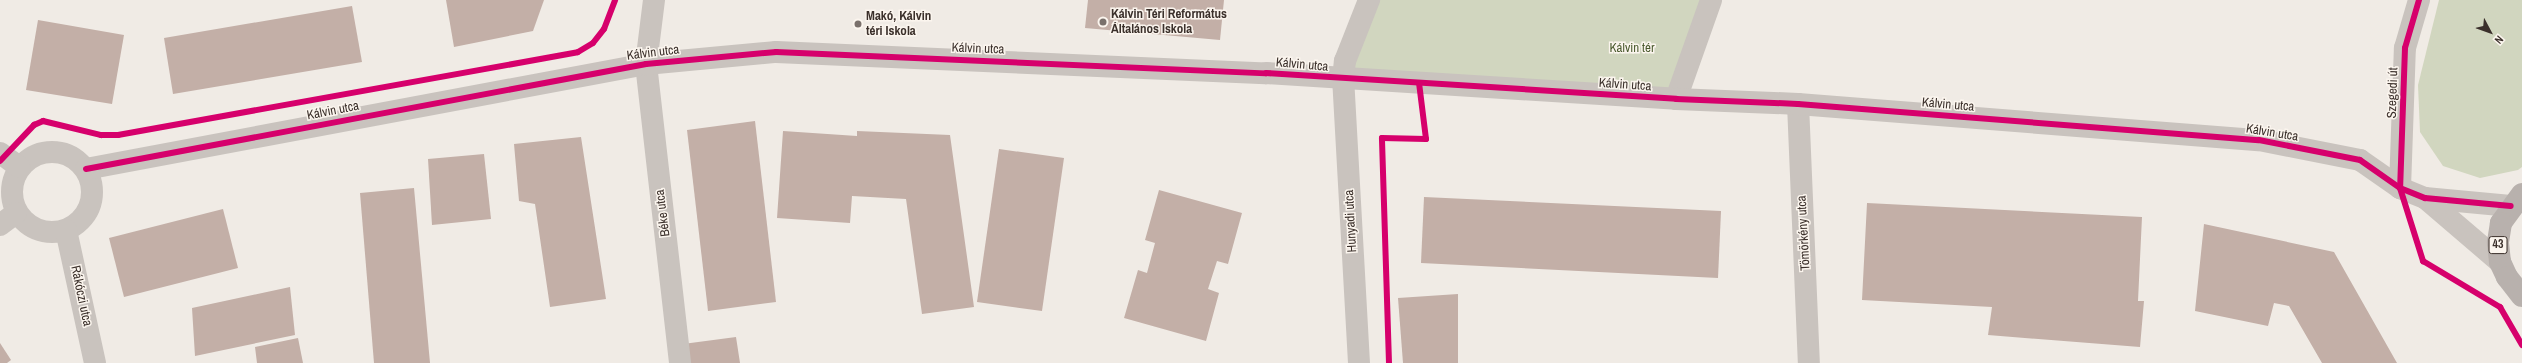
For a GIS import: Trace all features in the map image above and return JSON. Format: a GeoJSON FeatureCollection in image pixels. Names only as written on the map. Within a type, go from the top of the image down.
{"type":"FeatureCollection","features":[{"type":"Feature","properties":{"kind":"main road","name":"43"},"geometry":{"type":"LineString","coordinates":[[2516,200],[2501,223],[2498,243],[2500,262],[2507,277],[2522,296]]}},
{"type":"Feature","properties":{"kind":"street","name":"Béke utca"},"geometry":{"type":"LineString","coordinates":[[654,0],[646,64],[680,363]]}},
{"type":"Feature","properties":{"kind":"street"},"geometry":{"type":"LineString","coordinates":[[1343,79],[1345,61],[1369,0]]}},
{"type":"Feature","properties":{"kind":"street"},"geometry":{"type":"LineString","coordinates":[[1676,99],[1711,0]]}},
{"type":"Feature","properties":{"kind":"street","name":"Szegedi út"},"geometry":{"type":"LineString","coordinates":[[2400,188],[2406,48],[2419,0]]}},
{"type":"Feature","properties":{"kind":"street","name":"Kálvin utca"},"geometry":{"type":"LineString","coordinates":[[86,169],[646,64],[776,52],[1266,73],[1676,99],[1798,104],[2259,140],[2360,160],[2400,188],[2425,198],[2500,262]]}},
{"type":"Feature","properties":{"kind":"street","name":"Hunyadi utca"},"geometry":{"type":"LineString","coordinates":[[1343,79],[1359,363]]}},
{"type":"Feature","properties":{"kind":"street","name":"Tömörkény utca"},"geometry":{"type":"LineString","coordinates":[[1798,104],[1809,363]]}},
{"type":"Feature","properties":{"kind":"street"},"geometry":{"type":"LineString","coordinates":[[40,152],[65,153],[86,169],[92,192],[85,215],[66,230],[38,231],[8,219],[10,189],[19,167],[40,152]]}},
{"type":"Feature","properties":{"kind":"street"},"geometry":{"type":"LineString","coordinates":[[0,153],[19,167]]}},
{"type":"Feature","properties":{"kind":"street","name":"Kálvin utca"},"geometry":{"type":"LineString","coordinates":[[2425,198],[2516,200]]}},
{"type":"Feature","properties":{"kind":"street","name":"Rákóczi utca"},"geometry":{"type":"LineString","coordinates":[[66,230],[95,363]]}},
{"type":"Feature","properties":{"kind":"green space","name":"Kálvin tér"},"geometry":{"type":"Polygon","coordinates":[[[1369,0],[1711,0],[1676,99],[1343,79],[1369,0]]]}},
{"type":"Feature","properties":{"kind":"green space"},"geometry":{"type":"Polygon","coordinates":[[[2439,0],[2522,0],[2522,167],[2518,170],[2480,178],[2443,166],[2420,132],[2418,85],[2439,0]]]}},
{"type":"Feature","properties":{"kind":"building"},"geometry":{"type":"Polygon","coordinates":[[[446,0],[544,0],[533,31],[454,47],[446,0]]]}},
{"type":"Feature","properties":{"kind":"building"},"geometry":{"type":"Polygon","coordinates":[[[1088,0],[1224,0],[1220,40],[1085,28],[1088,0]]]}},
{"type":"Feature","properties":{"kind":"building"},"geometry":{"type":"Polygon","coordinates":[[[352,6],[362,62],[173,94],[164,38],[352,6]]]}},
{"type":"Feature","properties":{"kind":"building"},"geometry":{"type":"Polygon","coordinates":[[[38,20],[124,35],[112,104],[26,90],[38,20]]]}},
{"type":"Feature","properties":{"kind":"building"},"geometry":{"type":"Polygon","coordinates":[[[755,121],[776,302],[708,311],[687,130],[755,121]]]}},
{"type":"Feature","properties":{"kind":"building"},"geometry":{"type":"Polygon","coordinates":[[[783,131],[857,136],[857,131],[950,135],[974,307],[922,314],[906,199],[852,196],[850,223],[777,218],[783,131]]]}},
{"type":"Feature","properties":{"kind":"building"},"geometry":{"type":"Polygon","coordinates":[[[581,137],[606,299],[550,307],[535,204],[519,201],[514,144],[581,137]]]}},
{"type":"Feature","properties":{"kind":"building"},"geometry":{"type":"Polygon","coordinates":[[[999,149],[1064,158],[1042,311],[977,302],[999,149]]]}},
{"type":"Feature","properties":{"kind":"building"},"geometry":{"type":"Polygon","coordinates":[[[484,154],[491,219],[432,225],[428,159],[484,154]]]}},
{"type":"Feature","properties":{"kind":"building"},"geometry":{"type":"Polygon","coordinates":[[[414,188],[430,363],[374,363],[360,193],[414,188]]]}},
{"type":"Feature","properties":{"kind":"building"},"geometry":{"type":"Polygon","coordinates":[[[1159,190],[1242,213],[1228,264],[1217,261],[1208,289],[1219,293],[1206,341],[1124,318],[1138,270],[1147,273],[1155,243],[1145,240],[1159,190]]]}},
{"type":"Feature","properties":{"kind":"building"},"geometry":{"type":"Polygon","coordinates":[[[1424,197],[1721,211],[1718,278],[1421,263],[1424,197]]]}},
{"type":"Feature","properties":{"kind":"building"},"geometry":{"type":"Polygon","coordinates":[[[1867,203],[2142,217],[2138,301],[2144,301],[2140,347],[1988,335],[1992,307],[1862,300],[1867,203]]]}},
{"type":"Feature","properties":{"kind":"building"},"geometry":{"type":"Polygon","coordinates":[[[223,209],[238,268],[124,297],[109,238],[223,209]]]}},
{"type":"Feature","properties":{"kind":"building"},"geometry":{"type":"Polygon","coordinates":[[[2204,224],[2334,252],[2397,363],[2322,363],[2289,306],[2274,303],[2268,326],[2195,311],[2204,224]]]}},
{"type":"Feature","properties":{"kind":"building"},"geometry":{"type":"Polygon","coordinates":[[[290,287],[295,335],[195,356],[192,308],[290,287]]]}},
{"type":"Feature","properties":{"kind":"building"},"geometry":{"type":"Polygon","coordinates":[[[1458,294],[1458,363],[1403,363],[1398,298],[1458,294]]]}},
{"type":"Feature","properties":{"kind":"building"},"geometry":{"type":"Polygon","coordinates":[[[736,337],[740,363],[686,363],[683,344],[736,337]]]}},
{"type":"Feature","properties":{"kind":"building"},"geometry":{"type":"Polygon","coordinates":[[[298,338],[303,363],[257,363],[255,347],[298,338]]]}},
{"type":"Feature","properties":{"kind":"building"},"geometry":{"type":"Polygon","coordinates":[[[0,343],[11,360],[7,363],[0,363],[0,343]]]}},
{"type":"Feature","properties":{"kind":"cycle path"},"geometry":{"type":"LineString","coordinates":[[0,161],[34,125],[43,121],[101,135],[118,135],[578,52],[593,43],[604,29],[615,0]]}},
{"type":"Feature","properties":{"kind":"cycle path"},"geometry":{"type":"LineString","coordinates":[[2419,0],[2405,48],[2400,188],[2423,261],[2500,307],[2522,345]]}},
{"type":"Feature","properties":{"kind":"cycle path"},"geometry":{"type":"LineString","coordinates":[[86,169],[646,64],[776,52],[1266,73],[1676,99],[1798,104],[2259,140],[2360,160],[2400,188],[2425,198],[2511,206]]}},
{"type":"Feature","properties":{"kind":"cycle path"},"geometry":{"type":"LineString","coordinates":[[1389,363],[1382,138],[1426,139],[1419,83]]}},
{"type":"Feature","properties":{"kind":"place","name":"Kálvin Téri Református Általános Iskola"},"geometry":{"type":"Point","coordinates":[1103,22]}},
{"type":"Feature","properties":{"kind":"place","name":"Makó, Kálvin téri Iskola"},"geometry":{"type":"Point","coordinates":[858,24]}}]}
